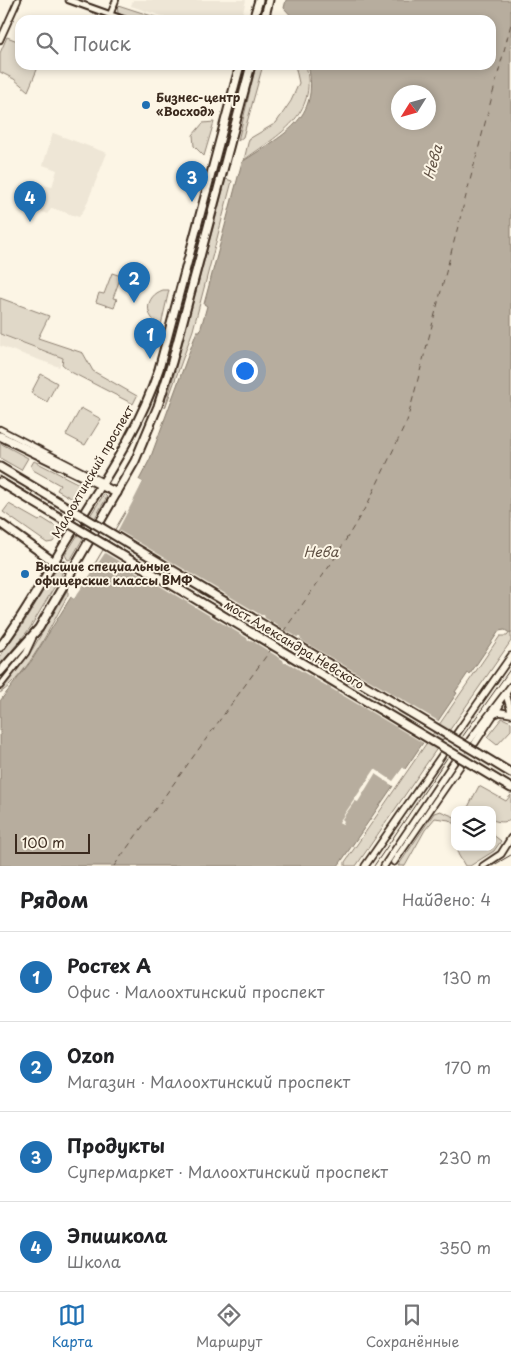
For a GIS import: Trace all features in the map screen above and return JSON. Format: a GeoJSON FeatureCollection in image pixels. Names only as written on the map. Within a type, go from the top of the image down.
{"type":"FeatureCollection","features":[{"type":"Feature","properties":{"kind":"main road"},"geometry":{"type":"LineString","coordinates":[[254,15],[259,0]]}},
{"type":"Feature","properties":{"kind":"main road"},"geometry":{"type":"LineString","coordinates":[[265,15],[269,0]]}},
{"type":"Feature","properties":{"kind":"main road","name":"Малоохтинский проспект"},"geometry":{"type":"LineString","coordinates":[[0,646],[20,618],[137,423],[159,369],[239,70]]}},
{"type":"Feature","properties":{"kind":"main road","name":"Малоохтинский проспект"},"geometry":{"type":"LineString","coordinates":[[0,672],[37,631],[116,494],[146,437],[168,376],[250,70]]}},
{"type":"Feature","properties":{"kind":"main road"},"geometry":{"type":"LineString","coordinates":[[0,436],[101,484],[116,494]]}},
{"type":"Feature","properties":{"kind":"main road","name":"мост Александра Невского"},"geometry":{"type":"LineString","coordinates":[[0,467],[511,773]]}},
{"type":"Feature","properties":{"kind":"main road","name":"мост Александра Невского"},"geometry":{"type":"LineString","coordinates":[[0,482],[511,788]]}},
{"type":"Feature","properties":{"kind":"main road"},"geometry":{"type":"LineString","coordinates":[[0,523],[72,571]]}},
{"type":"Feature","properties":{"kind":"main road"},"geometry":{"type":"LineString","coordinates":[[457,733],[511,656]]}},
{"type":"Feature","properties":{"kind":"main road"},"geometry":{"type":"LineString","coordinates":[[506,694],[472,742],[495,714],[511,686]]}},
{"type":"Feature","properties":{"kind":"main road"},"geometry":{"type":"LineString","coordinates":[[495,714],[511,712],[506,694]]}},
{"type":"Feature","properties":{"kind":"main road"},"geometry":{"type":"LineString","coordinates":[[367,866],[442,754]]}},
{"type":"Feature","properties":{"kind":"main road"},"geometry":{"type":"LineString","coordinates":[[385,863],[454,762]]}},
{"type":"Feature","properties":{"kind":"main road"},"geometry":{"type":"LineString","coordinates":[[394,862],[460,766]]}},
{"type":"Feature","properties":{"kind":"main road"},"geometry":{"type":"LineString","coordinates":[[483,866],[501,854],[511,838]]}},
{"type":"Feature","properties":{"kind":"street"},"geometry":{"type":"LineString","coordinates":[[0,40],[18,0]]}},
{"type":"Feature","properties":{"kind":"street"},"geometry":{"type":"LineString","coordinates":[[69,0],[110,15],[116,0]]}},
{"type":"Feature","properties":{"kind":"street"},"geometry":{"type":"LineString","coordinates":[[0,429],[101,484]]}},
{"type":"Feature","properties":{"kind":"street"},"geometry":{"type":"LineString","coordinates":[[0,686],[26,653],[37,631]]}},
{"type":"Feature","properties":{"kind":"shaded area"},"geometry":{"type":"Polygon","coordinates":[[[133,0],[246,0],[242,15],[159,15],[131,6],[133,0]]]}},
{"type":"Feature","properties":{"kind":"shaded area"},"geometry":{"type":"Polygon","coordinates":[[[117,5],[148,15],[123,15],[118,13],[117,5]]]}},
{"type":"Feature","properties":{"kind":"shaded area"},"geometry":{"type":"Polygon","coordinates":[[[7,37],[15,40],[15,70],[37,70],[28,91],[14,79],[0,72],[0,53],[7,37]]]}},
{"type":"Feature","properties":{"kind":"shaded area"},"geometry":{"type":"Polygon","coordinates":[[[255,70],[262,70],[243,137],[238,141],[255,70]]]}},
{"type":"Feature","properties":{"kind":"shaded area"},"geometry":{"type":"Polygon","coordinates":[[[296,70],[307,70],[308,83],[306,98],[301,111],[282,132],[244,160],[249,139],[276,123],[291,101],[299,83],[296,70]]]}},
{"type":"Feature","properties":{"kind":"shaded area"},"geometry":{"type":"Polygon","coordinates":[[[214,122],[204,156],[194,146],[193,135],[203,123],[214,122]]]}},
{"type":"Feature","properties":{"kind":"shaded area"},"geometry":{"type":"Polygon","coordinates":[[[53,133],[107,153],[85,208],[79,217],[52,208],[47,214],[20,203],[25,188],[33,191],[36,183],[52,187],[57,170],[43,165],[53,133]]]}},
{"type":"Feature","properties":{"kind":"shaded area"},"geometry":{"type":"Polygon","coordinates":[[[226,179],[232,181],[193,330],[165,408],[226,179]]]}},
{"type":"Feature","properties":{"kind":"shaded area"},"geometry":{"type":"Polygon","coordinates":[[[112,273],[121,276],[113,298],[117,299],[114,308],[96,302],[99,293],[104,294],[112,273]]]}},
{"type":"Feature","properties":{"kind":"shaded area"},"geometry":{"type":"Polygon","coordinates":[[[163,290],[169,290],[161,325],[151,317],[148,307],[153,297],[163,290]]]}},
{"type":"Feature","properties":{"kind":"shaded area"},"geometry":{"type":"Polygon","coordinates":[[[0,298],[49,316],[38,338],[83,353],[93,371],[137,396],[133,404],[71,372],[62,364],[63,358],[0,334],[0,298]]]}},
{"type":"Feature","properties":{"kind":"shaded area"},"geometry":{"type":"Polygon","coordinates":[[[0,335],[62,358],[59,367],[0,346],[0,335]]]}},
{"type":"Feature","properties":{"kind":"shaded area"},"geometry":{"type":"Polygon","coordinates":[[[41,374],[57,383],[47,402],[31,393],[41,374]]]}},
{"type":"Feature","properties":{"kind":"shaded area"},"geometry":{"type":"Polygon","coordinates":[[[81,408],[101,419],[85,445],[66,435],[81,408]]]}},
{"type":"Feature","properties":{"kind":"shaded area"},"geometry":{"type":"Polygon","coordinates":[[[0,443],[28,458],[21,470],[0,458],[0,443]]]}},
{"type":"Feature","properties":{"kind":"shaded area"},"geometry":{"type":"Polygon","coordinates":[[[34,461],[83,486],[84,491],[78,502],[57,490],[60,485],[33,470],[31,466],[34,461]]]}},
{"type":"Feature","properties":{"kind":"shaded area"},"geometry":{"type":"Polygon","coordinates":[[[104,494],[107,497],[71,559],[68,560],[65,555],[104,494]]]}},
{"type":"Feature","properties":{"kind":"shaded area"},"geometry":{"type":"Polygon","coordinates":[[[9,504],[39,521],[42,518],[61,530],[53,542],[47,543],[3,512],[9,504]]]}},
{"type":"Feature","properties":{"kind":"shaded area"},"geometry":{"type":"Polygon","coordinates":[[[56,570],[60,570],[62,574],[30,628],[0,665],[0,656],[23,624],[56,570]]]}},
{"type":"Feature","properties":{"kind":"shaded area"},"geometry":{"type":"Polygon","coordinates":[[[68,589],[68,595],[30,662],[11,685],[0,693],[29,655],[68,589]]]}},
{"type":"Feature","properties":{"kind":"shaded area"},"geometry":{"type":"Polygon","coordinates":[[[511,631],[511,641],[356,866],[345,866],[345,862],[500,636],[507,636],[511,631]]]}},
{"type":"Feature","properties":{"kind":"shaded area"},"geometry":{"type":"Polygon","coordinates":[[[502,718],[511,722],[511,730],[497,745],[487,737],[502,718]]]}},
{"type":"Feature","properties":{"kind":"shaded area"},"geometry":{"type":"Polygon","coordinates":[[[479,786],[506,801],[511,795],[511,820],[506,822],[496,821],[496,806],[469,806],[479,786]]]}},
{"type":"Feature","properties":{"kind":"shaded area"},"geometry":{"type":"Polygon","coordinates":[[[440,811],[451,815],[451,822],[435,818],[425,830],[405,866],[398,866],[434,813],[440,811]]]}},
{"type":"Feature","properties":{"kind":"shaded area"},"geometry":{"type":"Polygon","coordinates":[[[496,837],[501,841],[496,848],[496,837]]]}},
{"type":"Feature","properties":{"kind":"shaded area"},"geometry":{"type":"Polygon","coordinates":[[[458,851],[494,851],[470,866],[465,866],[458,854],[458,851]]]}},
{"type":"Feature","properties":{"kind":"water","name":"Нева"},"geometry":{"type":"Polygon","coordinates":[[[286,0],[511,0],[511,634],[505,630],[499,631],[470,674],[468,673],[455,692],[457,693],[405,769],[403,767],[391,785],[393,786],[338,866],[0,866],[0,701],[32,660],[71,597],[74,599],[143,482],[139,480],[150,459],[197,331],[200,331],[207,306],[204,304],[242,162],[284,134],[303,113],[309,100],[311,84],[309,70],[496,70],[496,15],[290,15],[284,8],[286,0]]]}},
{"type":"Feature","properties":{"kind":"pier"},"geometry":{"type":"Polygon","coordinates":[[[139,480],[143,482],[118,530],[261,615],[264,615],[265,618],[300,637],[301,640],[440,722],[425,744],[288,663],[284,663],[283,660],[251,640],[248,641],[247,638],[105,553],[74,599],[71,597],[89,571],[92,570],[126,512],[125,509],[139,480]]]}},
{"type":"Feature","properties":{"kind":"pier"},"geometry":{"type":"Polygon","coordinates":[[[403,767],[405,769],[393,786],[375,774],[358,802],[355,801],[342,819],[344,821],[342,825],[339,822],[375,769],[393,781],[403,767]]]}},
{"type":"Feature","properties":{"kind":"ferry route"},"geometry":{"type":"LineString","coordinates":[[283,632],[333,561],[368,503],[407,421],[511,24]]}},
{"type":"Feature","properties":{"kind":"ferry route"},"geometry":{"type":"LineString","coordinates":[[114,866],[272,648]]}},
{"type":"Feature","properties":{"kind":"tunnel"},"geometry":{"type":"LineString","coordinates":[[460,766],[473,747]]}},
{"type":"Feature","properties":{"kind":"tram line"},"geometry":{"type":"LineString","coordinates":[[0,476],[511,783]]}},
{"type":"Feature","properties":{"kind":"tram line"},"geometry":{"type":"LineString","coordinates":[[463,736],[511,668]]}},
{"type":"Feature","properties":{"kind":"tram line"},"geometry":{"type":"LineString","coordinates":[[374,866],[447,758]]}},
{"type":"Feature","properties":{"kind":"tram line"},"geometry":{"type":"LineString","coordinates":[[492,866],[511,855]]}},
{"type":"Feature","properties":{"kind":"place","name":"Бизнес-центр «Восход»"},"geometry":{"type":"Point","coordinates":[146,105]}},
{"type":"Feature","properties":{"kind":"place","name":"Продукты"},"geometry":{"type":"Point","coordinates":[192,202]}},
{"type":"Feature","properties":{"kind":"place","name":"Эпишкола"},"geometry":{"type":"Point","coordinates":[30,222]}},
{"type":"Feature","properties":{"kind":"place","name":"Ozon"},"geometry":{"type":"Point","coordinates":[134,303]}},
{"type":"Feature","properties":{"kind":"place","name":"Ростех А"},"geometry":{"type":"Point","coordinates":[150,359]}},
{"type":"Feature","properties":{"kind":"place","name":"Высшие специальные офицерские классы ВМФ"},"geometry":{"type":"Point","coordinates":[25,574]}}]}
